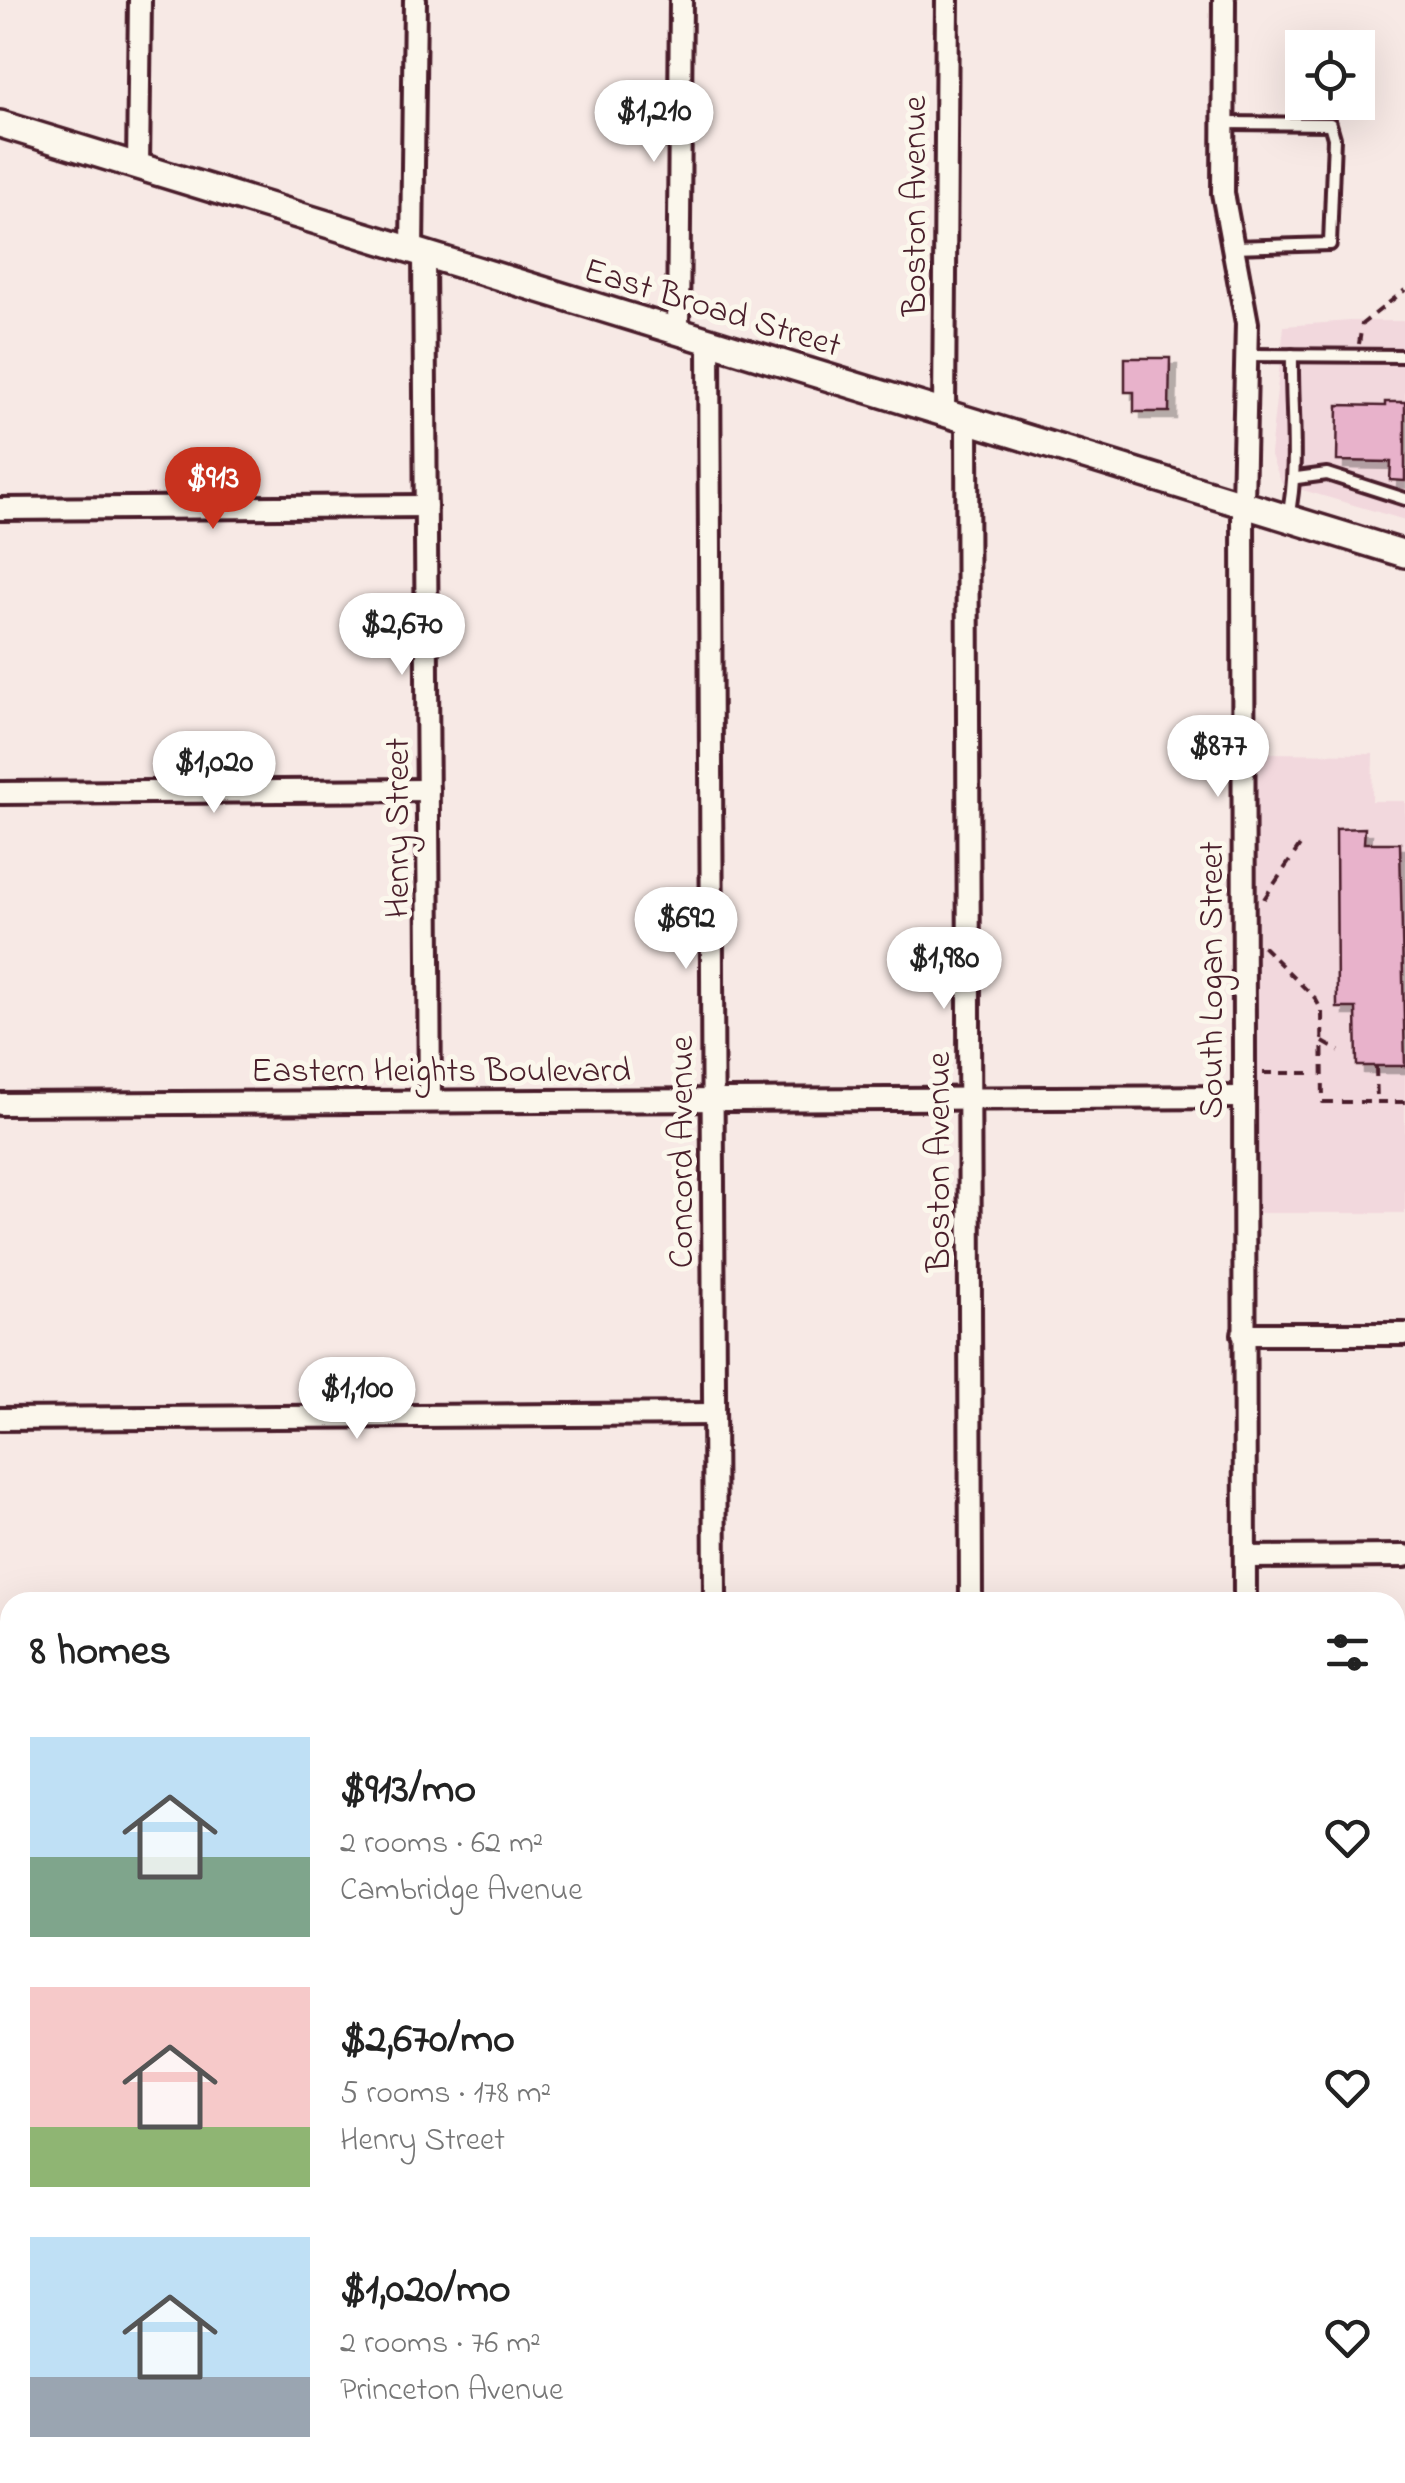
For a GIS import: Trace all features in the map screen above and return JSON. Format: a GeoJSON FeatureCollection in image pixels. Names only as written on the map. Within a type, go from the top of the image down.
{"type":"FeatureCollection","features":[{"type":"Feature","properties":{"kind":"street"},"geometry":{"type":"LineString","coordinates":[[138,166],[140,0]]}},
{"type":"Feature","properties":{"kind":"street","name":"Henry Street"},"geometry":{"type":"LineString","coordinates":[[415,0],[426,506],[430,1101]]}},
{"type":"Feature","properties":{"kind":"street"},"geometry":{"type":"LineString","coordinates":[[678,332],[681,0]]}},
{"type":"Feature","properties":{"kind":"street","name":"Boston Avenue"},"geometry":{"type":"LineString","coordinates":[[947,0],[970,1098],[971,1592]]}},
{"type":"Feature","properties":{"kind":"street","name":"South Logan Street"},"geometry":{"type":"LineString","coordinates":[[1224,0],[1223,193],[1247,323],[1242,502],[1246,1592]]}},
{"type":"Feature","properties":{"kind":"street","name":"East Broad Street"},"geometry":{"type":"LineString","coordinates":[[0,124],[1405,554]]}},
{"type":"Feature","properties":{"kind":"street","name":"Concord Avenue"},"geometry":{"type":"LineString","coordinates":[[709,341],[716,1592]]}},
{"type":"Feature","properties":{"kind":"street"},"geometry":{"type":"LineString","coordinates":[[0,509],[426,506]]}},
{"type":"Feature","properties":{"kind":"street"},"geometry":{"type":"LineString","coordinates":[[0,793],[428,790]]}},
{"type":"Feature","properties":{"kind":"street","name":"Eastern Heights Boulevard"},"geometry":{"type":"LineString","coordinates":[[0,1104],[1243,1097]]}},
{"type":"Feature","properties":{"kind":"street"},"geometry":{"type":"LineString","coordinates":[[1243,1334],[1405,1334]]}},
{"type":"Feature","properties":{"kind":"street"},"geometry":{"type":"LineString","coordinates":[[0,1419],[714,1414]]}},
{"type":"Feature","properties":{"kind":"street"},"geometry":{"type":"LineString","coordinates":[[1245,1558],[1405,1556]]}},
{"type":"Feature","properties":{"kind":"lane"},"geometry":{"type":"LineString","coordinates":[[1222,123],[1330,124],[1334,138],[1330,244],[1232,247]]}},
{"type":"Feature","properties":{"kind":"lane"},"geometry":{"type":"LineString","coordinates":[[1246,355],[1405,356]]}},
{"type":"Feature","properties":{"kind":"lane"},"geometry":{"type":"LineString","coordinates":[[1288,516],[1298,478],[1291,458],[1292,355]]}},
{"type":"Feature","properties":{"kind":"lane"},"geometry":{"type":"LineString","coordinates":[[1298,478],[1327,474],[1405,499]]}},
{"type":"Feature","properties":{"kind":"path"},"geometry":{"type":"LineString","coordinates":[[1359,330],[1405,290]]}},
{"type":"Feature","properties":{"kind":"path"},"geometry":{"type":"LineString","coordinates":[[1262,903],[1300,844]]}},
{"type":"Feature","properties":{"kind":"path"},"geometry":{"type":"LineString","coordinates":[[1262,946],[1320,1005],[1323,1102],[1405,1102]]}},
{"type":"Feature","properties":{"kind":"path"},"geometry":{"type":"LineString","coordinates":[[1323,1042],[1339,1051]]}},
{"type":"Feature","properties":{"kind":"path"},"geometry":{"type":"LineString","coordinates":[[1376,1067],[1376,1102]]}},
{"type":"Feature","properties":{"kind":"path"},"geometry":{"type":"LineString","coordinates":[[1263,1073],[1309,1073]]}},
{"type":"Feature","properties":{"kind":"shaded area"},"geometry":{"type":"Polygon","coordinates":[[[1405,321],[1405,520],[1282,484],[1270,454],[1284,326],[1405,321]]]}},
{"type":"Feature","properties":{"kind":"shaded area"},"geometry":{"type":"Polygon","coordinates":[[[1255,753],[1373,754],[1372,801],[1405,801],[1405,1213],[1256,1213],[1255,753]]]}},
{"type":"Feature","properties":{"kind":"building"},"geometry":{"type":"Polygon","coordinates":[[[1125,358],[1170,358],[1169,412],[1134,412],[1134,392],[1125,392],[1125,358]]]}},
{"type":"Feature","properties":{"kind":"building"},"geometry":{"type":"Polygon","coordinates":[[[1385,402],[1405,402],[1405,481],[1390,480],[1391,462],[1337,461],[1338,405],[1385,406],[1385,402]]]}},
{"type":"Feature","properties":{"kind":"building"},"geometry":{"type":"Polygon","coordinates":[[[1365,828],[1364,843],[1400,843],[1405,1066],[1357,1066],[1356,1008],[1337,1008],[1336,829],[1365,828]]]}}]}
